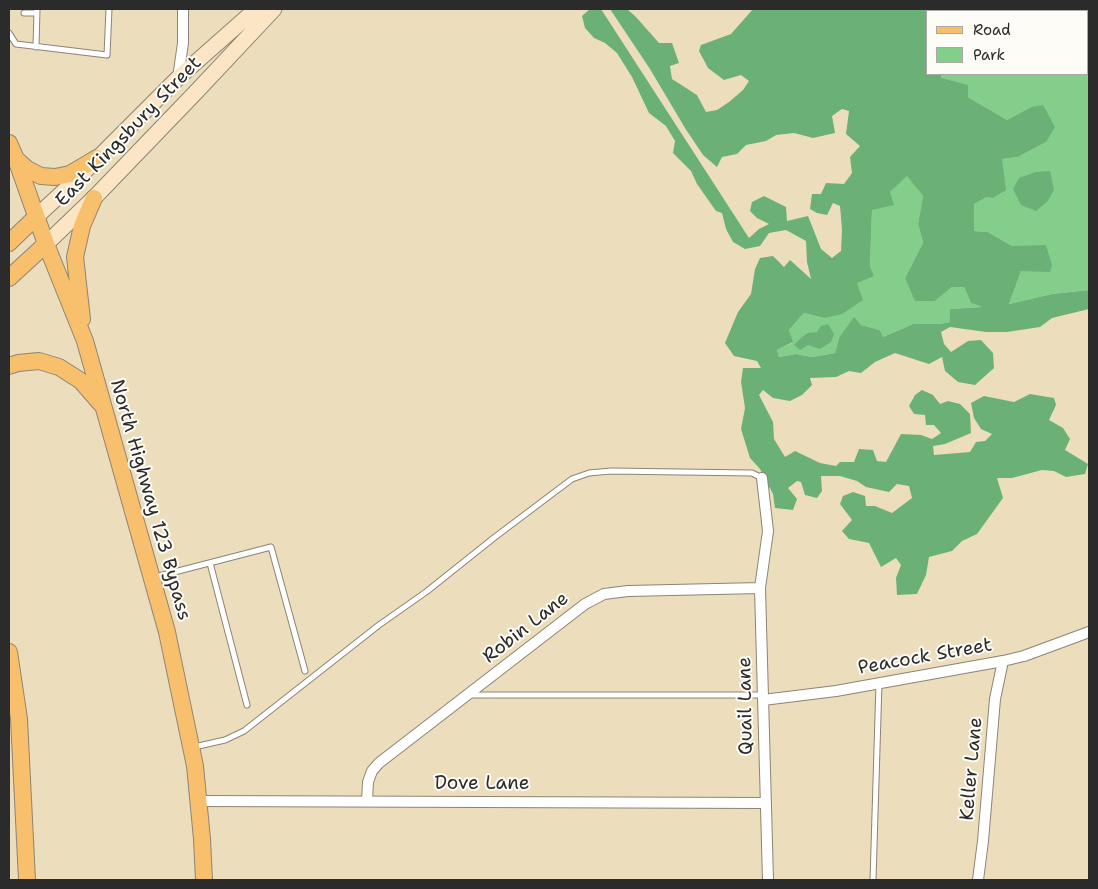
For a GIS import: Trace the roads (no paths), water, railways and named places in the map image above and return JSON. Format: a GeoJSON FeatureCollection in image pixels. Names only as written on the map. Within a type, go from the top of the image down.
{"type":"FeatureCollection","features":[{"type":"Feature","properties":{"kind":"main road","name":"East Kingsbury Street"},"geometry":{"type":"LineString","coordinates":[[9,243],[77,179],[178,78],[256,9]]}},
{"type":"Feature","properties":{"kind":"main road","name":"East Kingsbury Street"},"geometry":{"type":"LineString","coordinates":[[9,278],[94,198],[274,9]]}},
{"type":"Feature","properties":{"kind":"main road","name":"North Highway 123 Bypass"},"geometry":{"type":"LineString","coordinates":[[9,143],[84,341],[152,578],[191,747],[199,801],[204,880]]}},
{"type":"Feature","properties":{"kind":"main road"},"geometry":{"type":"LineString","coordinates":[[16,159],[28,169],[41,176],[55,177],[70,174],[97,158]]}},
{"type":"Feature","properties":{"kind":"main road"},"geometry":{"type":"LineString","coordinates":[[84,341],[74,257],[82,226],[94,198]]}},
{"type":"Feature","properties":{"kind":"main road"},"geometry":{"type":"LineString","coordinates":[[9,366],[39,361],[59,367],[81,381],[103,406]]}},
{"type":"Feature","properties":{"kind":"main road"},"geometry":{"type":"LineString","coordinates":[[9,652],[19,719],[27,880]]}},
{"type":"Feature","properties":{"kind":"street"},"geometry":{"type":"LineString","coordinates":[[178,78],[184,43],[184,9]]}},
{"type":"Feature","properties":{"kind":"street","name":"Quail Lane"},"geometry":{"type":"LineString","coordinates":[[762,478],[768,531],[760,588],[768,880]]}},
{"type":"Feature","properties":{"kind":"street","name":"Robin Lane"},"geometry":{"type":"LineString","coordinates":[[367,801],[368,782],[372,771],[379,763],[585,604],[604,594],[628,591],[760,588]]}},
{"type":"Feature","properties":{"kind":"street","name":"Peacock Street"},"geometry":{"type":"LineString","coordinates":[[763,697],[836,691],[1003,661],[1024,656],[1089,632]]}},
{"type":"Feature","properties":{"kind":"street","name":"Keller Lane"},"geometry":{"type":"LineString","coordinates":[[978,880],[995,699],[1003,661]]}},
{"type":"Feature","properties":{"kind":"street","name":"Dove Lane"},"geometry":{"type":"LineString","coordinates":[[199,801],[765,803]]}},
{"type":"Feature","properties":{"kind":"lane"},"geometry":{"type":"LineString","coordinates":[[9,33],[16,44],[107,55],[109,9]]}},
{"type":"Feature","properties":{"kind":"lane"},"geometry":{"type":"LineString","coordinates":[[24,12],[37,11],[36,47]]}},
{"type":"Feature","properties":{"kind":"lane"},"geometry":{"type":"LineString","coordinates":[[191,747],[225,740],[244,731],[379,625],[426,592],[572,479],[588,473],[611,472],[752,473],[762,478]]}},
{"type":"Feature","properties":{"kind":"lane"},"geometry":{"type":"LineString","coordinates":[[152,578],[271,547],[305,671]]}},
{"type":"Feature","properties":{"kind":"lane"},"geometry":{"type":"LineString","coordinates":[[210,563],[247,705]]}},
{"type":"Feature","properties":{"kind":"lane"},"geometry":{"type":"LineString","coordinates":[[873,880],[879,683]]}},
{"type":"Feature","properties":{"kind":"lane"},"geometry":{"type":"LineString","coordinates":[[467,695],[763,697]]}}]}
